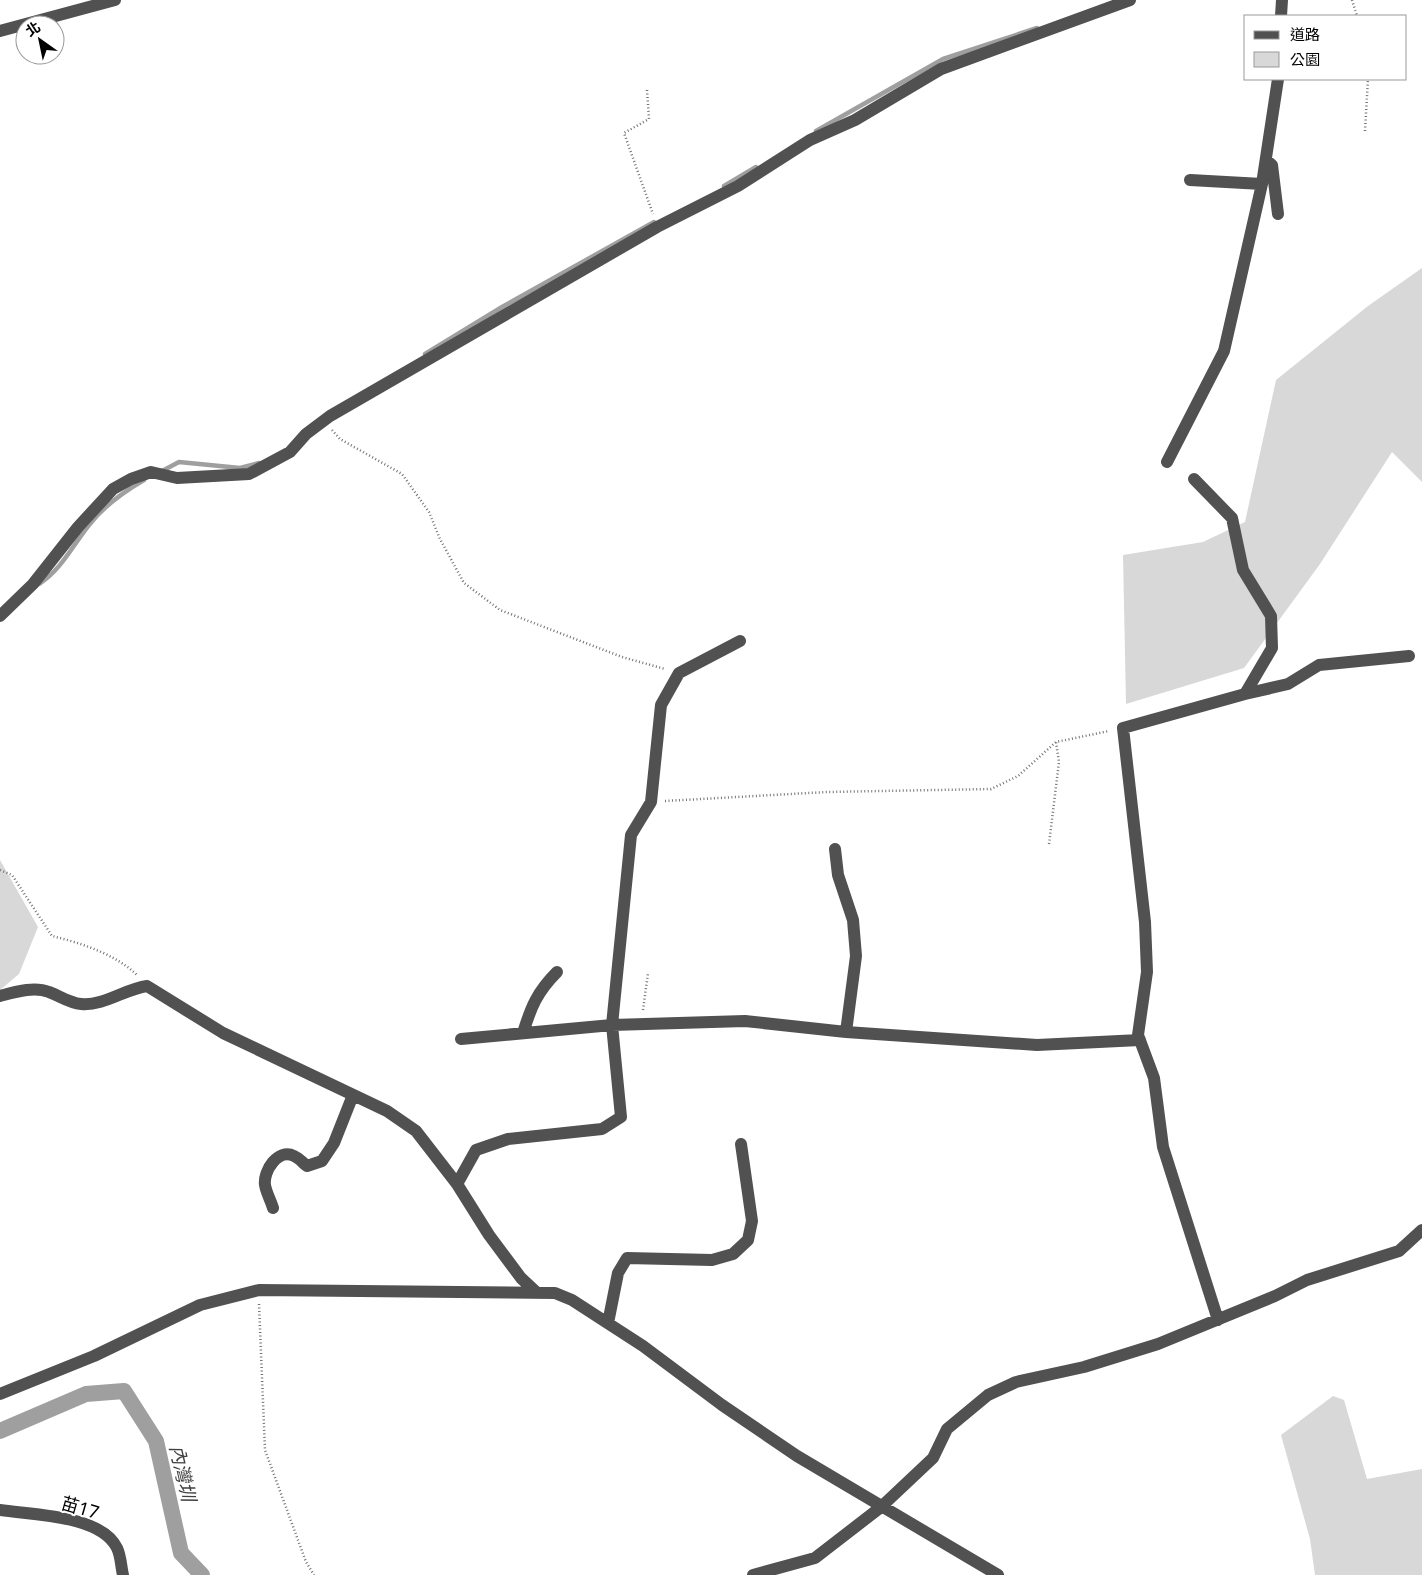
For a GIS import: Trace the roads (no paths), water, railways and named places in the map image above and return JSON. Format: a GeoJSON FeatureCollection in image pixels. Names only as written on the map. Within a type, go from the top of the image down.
{"type":"FeatureCollection","features":[{"type":"Feature","properties":{"kind":"street"},"geometry":{"type":"LineString","coordinates":[[0,31],[115,0]]}},
{"type":"Feature","properties":{"kind":"street"},"geometry":{"type":"LineString","coordinates":[[0,616],[33,584],[78,527],[113,489],[131,479],[152,472],[177,478],[249,474],[290,452],[306,434],[324,420],[657,227],[738,186],[810,140],[854,120],[941,69],[1130,0]]}},
{"type":"Feature","properties":{"kind":"street"},"geometry":{"type":"LineString","coordinates":[[1281,15],[1282,0]]}},
{"type":"Feature","properties":{"kind":"street"},"geometry":{"type":"LineString","coordinates":[[1167,462],[1224,351],[1262,184],[1278,80]]}},
{"type":"Feature","properties":{"kind":"street"},"geometry":{"type":"LineString","coordinates":[[1266,160],[1272,165],[1278,214]]}},
{"type":"Feature","properties":{"kind":"street"},"geometry":{"type":"LineString","coordinates":[[1190,180],[1262,184]]}},
{"type":"Feature","properties":{"kind":"street"},"geometry":{"type":"LineString","coordinates":[[1194,479],[1232,518],[1243,570],[1271,616],[1272,648],[1244,694]]}},
{"type":"Feature","properties":{"kind":"street"},"geometry":{"type":"LineString","coordinates":[[457,1184],[476,1150],[508,1139],[602,1129],[621,1117],[612,1026],[631,835],[651,802],[661,704],[679,673],[740,642]]}},
{"type":"Feature","properties":{"kind":"street"},"geometry":{"type":"LineString","coordinates":[[1218,1320],[1163,1147],[1154,1078],[1138,1035],[1147,972],[1145,922],[1123,728],[1244,694],[1288,684],[1319,665],[1409,656]]}},
{"type":"Feature","properties":{"kind":"street"},"geometry":{"type":"LineString","coordinates":[[835,849],[838,875],[853,920],[856,956],[846,1032]]}},
{"type":"Feature","properties":{"kind":"street"},"geometry":{"type":"LineString","coordinates":[[523,1033],[532,1005],[543,986],[557,972]]}},
{"type":"Feature","properties":{"kind":"street"},"geometry":{"type":"LineString","coordinates":[[0,996],[35,989],[48,991],[66,1000],[81,1004],[98,1003],[133,988],[148,986],[223,1033],[387,1111],[416,1131],[457,1184],[489,1235],[521,1278],[536,1292]]}},
{"type":"Feature","properties":{"kind":"street"},"geometry":{"type":"LineString","coordinates":[[461,1039],[642,1024],[745,1021],[846,1032],[1036,1045],[1140,1040]]}},
{"type":"Feature","properties":{"kind":"street"},"geometry":{"type":"LineString","coordinates":[[273,1208],[265,1185],[266,1172],[275,1160],[284,1155],[293,1155],[307,1166],[322,1161],[334,1143],[353,1096]]}},
{"type":"Feature","properties":{"kind":"street"},"geometry":{"type":"LineString","coordinates":[[608,1323],[618,1273],[627,1258],[712,1260],[734,1254],[748,1240],[752,1221],[741,1144]]}},
{"type":"Feature","properties":{"kind":"street"},"geometry":{"type":"LineString","coordinates":[[753,1575],[815,1558],[881,1507],[933,1458],[947,1429],[988,1396],[1016,1382],[1084,1368],[1158,1344],[1218,1320],[1307,1280],[1399,1251],[1422,1230]]}},
{"type":"Feature","properties":{"kind":"street"},"geometry":{"type":"LineString","coordinates":[[0,1394],[94,1356],[192,1308],[259,1290],[555,1293],[572,1300],[608,1323],[797,1456],[998,1575]]}},
{"type":"Feature","properties":{"kind":"street","name":"苗17"},"geometry":{"type":"LineString","coordinates":[[0,1510],[65,1519],[96,1527],[117,1548],[123,1575]]}},
{"type":"Feature","properties":{"kind":"waterway"},"geometry":{"type":"LineString","coordinates":[[816,131],[943,59],[1037,28]]}},
{"type":"Feature","properties":{"kind":"waterway"},"geometry":{"type":"LineString","coordinates":[[724,186],[756,167]]}},
{"type":"Feature","properties":{"kind":"waterway"},"geometry":{"type":"LineString","coordinates":[[425,354],[502,307],[654,222]]}},
{"type":"Feature","properties":{"kind":"waterway"},"geometry":{"type":"LineString","coordinates":[[162,471],[179,462],[240,468],[259,463]]}},
{"type":"Feature","properties":{"kind":"waterway"},"geometry":{"type":"LineString","coordinates":[[39,584],[54,572],[101,512],[122,494],[144,480]]}},
{"type":"Feature","properties":{"kind":"waterway","name":"內灣圳"},"geometry":{"type":"LineString","coordinates":[[0,1431],[86,1394],[124,1391],[156,1441],[181,1553],[202,1575]]}}]}
